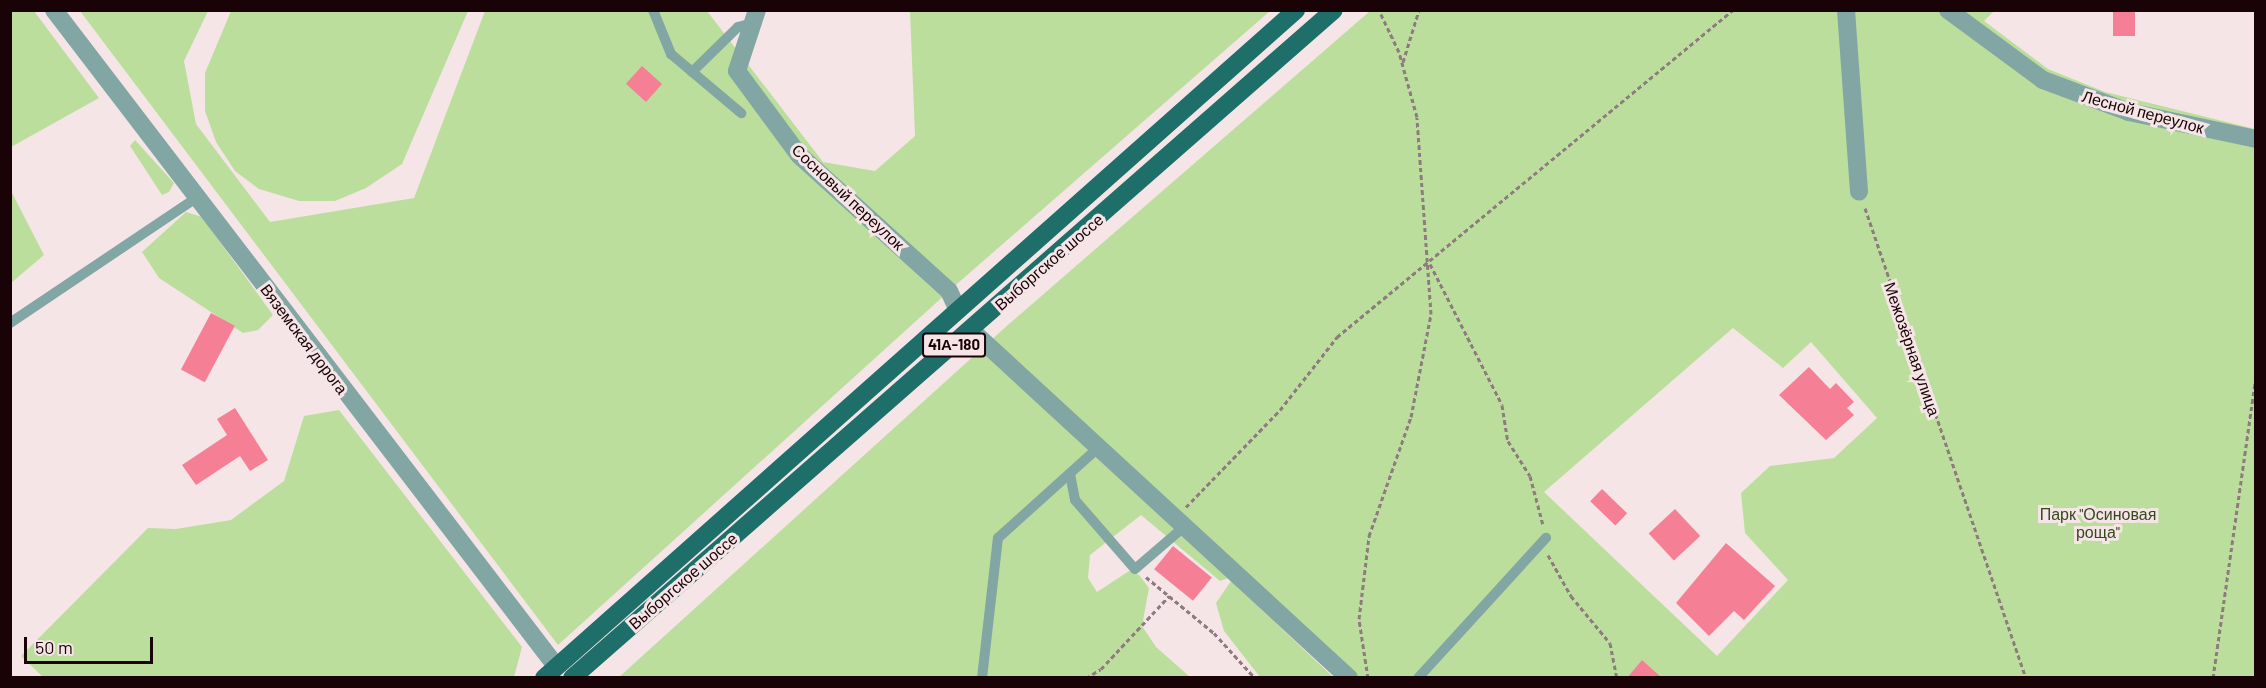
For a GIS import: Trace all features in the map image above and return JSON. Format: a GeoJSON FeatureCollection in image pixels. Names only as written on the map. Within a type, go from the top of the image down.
{"type":"FeatureCollection","features":[{"type":"Feature","properties":{"kind":"main road","name":"Выборгское шоссе"},"geometry":{"type":"LineString","coordinates":[[550,672],[1296,10]]}},
{"type":"Feature","properties":{"kind":"main road","name":"Выборгское шоссе"},"geometry":{"type":"LineString","coordinates":[[572,678],[1334,10]]}},
{"type":"Feature","properties":{"kind":"street","name":"Вяземская дорога"},"geometry":{"type":"LineString","coordinates":[[54,10],[550,672]]}},
{"type":"Feature","properties":{"kind":"street"},"geometry":{"type":"LineString","coordinates":[[1846,10],[1859,192]]}},
{"type":"Feature","properties":{"kind":"street","name":"Лесной переулок"},"geometry":{"type":"LineString","coordinates":[[1948,10],[1998,51],[2043,80],[2073,93],[2129,112],[2256,139]]}},
{"type":"Feature","properties":{"kind":"street","name":"Сосновый переулок"},"geometry":{"type":"LineString","coordinates":[[755,17],[737,71],[799,155],[949,291],[958,310]]}},
{"type":"Feature","properties":{"kind":"street"},"geometry":{"type":"LineString","coordinates":[[971,330],[1349,678]]}},
{"type":"Feature","properties":{"kind":"lane"},"geometry":{"type":"LineString","coordinates":[[653,10],[671,54],[741,112]]}},
{"type":"Feature","properties":{"kind":"lane"},"geometry":{"type":"LineString","coordinates":[[692,72],[738,27],[755,17]]}},
{"type":"Feature","properties":{"kind":"lane"},"geometry":{"type":"LineString","coordinates":[[10,323],[196,198]]}},
{"type":"Feature","properties":{"kind":"lane"},"geometry":{"type":"LineString","coordinates":[[982,678],[998,538],[1099,447]]}},
{"type":"Feature","properties":{"kind":"lane"},"geometry":{"type":"LineString","coordinates":[[1070,474],[1075,500],[1135,568],[1181,522]]}},
{"type":"Feature","properties":{"kind":"lane"},"geometry":{"type":"LineString","coordinates":[[1418,678],[1544,540]]}},
{"type":"Feature","properties":{"kind":"path"},"geometry":{"type":"LineString","coordinates":[[1368,678],[1359,619],[1369,536],[1411,417],[1425,363],[1431,314],[1417,117],[1402,63],[1379,10]]}},
{"type":"Feature","properties":{"kind":"path"},"geometry":{"type":"LineString","coordinates":[[1402,63],[1419,10]]}},
{"type":"Feature","properties":{"kind":"path"},"geometry":{"type":"LineString","coordinates":[[1181,522],[1280,410],[1337,337],[1733,10]]}},
{"type":"Feature","properties":{"kind":"path","name":"Межозёрная улица"},"geometry":{"type":"LineString","coordinates":[[1859,192],[2026,678]]}},
{"type":"Feature","properties":{"kind":"path"},"geometry":{"type":"LineString","coordinates":[[1429,262],[1502,405],[1508,441],[1530,476],[1544,540],[1571,596],[1610,643],[1617,678]]}},
{"type":"Feature","properties":{"kind":"path"},"geometry":{"type":"LineString","coordinates":[[2213,678],[2256,376]]}},
{"type":"Feature","properties":{"kind":"path"},"geometry":{"type":"LineString","coordinates":[[1135,568],[1214,633],[1255,678]]}},
{"type":"Feature","properties":{"kind":"path"},"geometry":{"type":"LineString","coordinates":[[1086,678],[1101,669],[1169,596]]}},
{"type":"Feature","properties":{"kind":"green space"},"geometry":{"type":"Polygon","coordinates":[[[11,10],[34,11],[99,98],[11,147],[11,10]]]}},
{"type":"Feature","properties":{"kind":"green space"},"geometry":{"type":"Polygon","coordinates":[[[231,10],[468,11],[402,164],[366,188],[335,201],[299,201],[259,189],[235,171],[216,142],[205,111],[205,73],[231,10]]]}},
{"type":"Feature","properties":{"kind":"green space"},"geometry":{"type":"Polygon","coordinates":[[[80,11],[208,11],[184,61],[196,124],[270,222],[414,198],[485,11],[707,11],[823,162],[875,171],[915,136],[910,11],[1270,11],[958,283],[558,645],[80,11]]]}},
{"type":"Feature","properties":{"kind":"green space","name":"Парк \"Осиновая роща\""},"geometry":{"type":"Polygon","coordinates":[[[1370,11],[1994,11],[1984,21],[2048,69],[2105,92],[2255,129],[2255,677],[1356,677],[1231,577],[1220,581],[1141,515],[1090,555],[1088,578],[1097,592],[1129,571],[1139,575],[1149,588],[1142,626],[1156,647],[1190,677],[618,678],[1009,324],[1370,11]],[[1733,328],[1544,492],[1717,656],[1788,580],[1745,533],[1741,493],[1770,466],[1834,458],[1877,418],[1811,342],[1783,368],[1733,328]]]}},
{"type":"Feature","properties":{"kind":"green space"},"geometry":{"type":"Polygon","coordinates":[[[135,140],[174,183],[169,192],[162,195],[130,146],[135,140]]]}},
{"type":"Feature","properties":{"kind":"green space"},"geometry":{"type":"Polygon","coordinates":[[[11,191],[44,255],[10,283],[11,191]]]}},
{"type":"Feature","properties":{"kind":"green space"},"geometry":{"type":"Polygon","coordinates":[[[186,212],[202,217],[273,315],[258,330],[243,333],[159,278],[142,252],[186,212]]]}},
{"type":"Feature","properties":{"kind":"green space"},"geometry":{"type":"Polygon","coordinates":[[[339,410],[522,647],[514,677],[44,678],[21,656],[148,528],[176,529],[231,520],[284,481],[304,416],[339,410]]]}},
{"type":"Feature","properties":{"kind":"green space"},"geometry":{"type":"Polygon","coordinates":[[[1231,581],[1333,677],[1260,677],[1224,631],[1216,603],[1231,581]]]}},
{"type":"Feature","properties":{"kind":"building"},"geometry":{"type":"Polygon","coordinates":[[[2113,10],[2135,10],[2135,36],[2113,36],[2113,10]]]}},
{"type":"Feature","properties":{"kind":"building"},"geometry":{"type":"Polygon","coordinates":[[[642,66],[662,84],[646,102],[626,84],[642,66]]]}},
{"type":"Feature","properties":{"kind":"building"},"geometry":{"type":"Polygon","coordinates":[[[211,313],[235,326],[205,382],[181,370],[211,313]]]}},
{"type":"Feature","properties":{"kind":"building"},"geometry":{"type":"Polygon","coordinates":[[[1809,367],[1830,389],[1836,383],[1854,402],[1847,408],[1854,415],[1826,440],[1779,395],[1809,367]]]}},
{"type":"Feature","properties":{"kind":"building"},"geometry":{"type":"Polygon","coordinates":[[[235,408],[268,460],[250,471],[240,456],[196,485],[182,465],[227,435],[217,419],[235,408]]]}},
{"type":"Feature","properties":{"kind":"building"},"geometry":{"type":"Polygon","coordinates":[[[1602,489],[1627,513],[1615,526],[1590,501],[1602,489]]]}},
{"type":"Feature","properties":{"kind":"building"},"geometry":{"type":"Polygon","coordinates":[[[1675,509],[1700,536],[1674,561],[1649,534],[1675,509]]]}},
{"type":"Feature","properties":{"kind":"building"},"geometry":{"type":"Polygon","coordinates":[[[1726,543],[1775,586],[1744,620],[1734,611],[1709,636],[1676,603],[1726,543]]]}},
{"type":"Feature","properties":{"kind":"building"},"geometry":{"type":"Polygon","coordinates":[[[1173,546],[1212,577],[1193,601],[1154,569],[1173,546]]]}},
{"type":"Feature","properties":{"kind":"building"},"geometry":{"type":"Polygon","coordinates":[[[1642,660],[1662,678],[1627,678],[1642,660]]]}}]}
